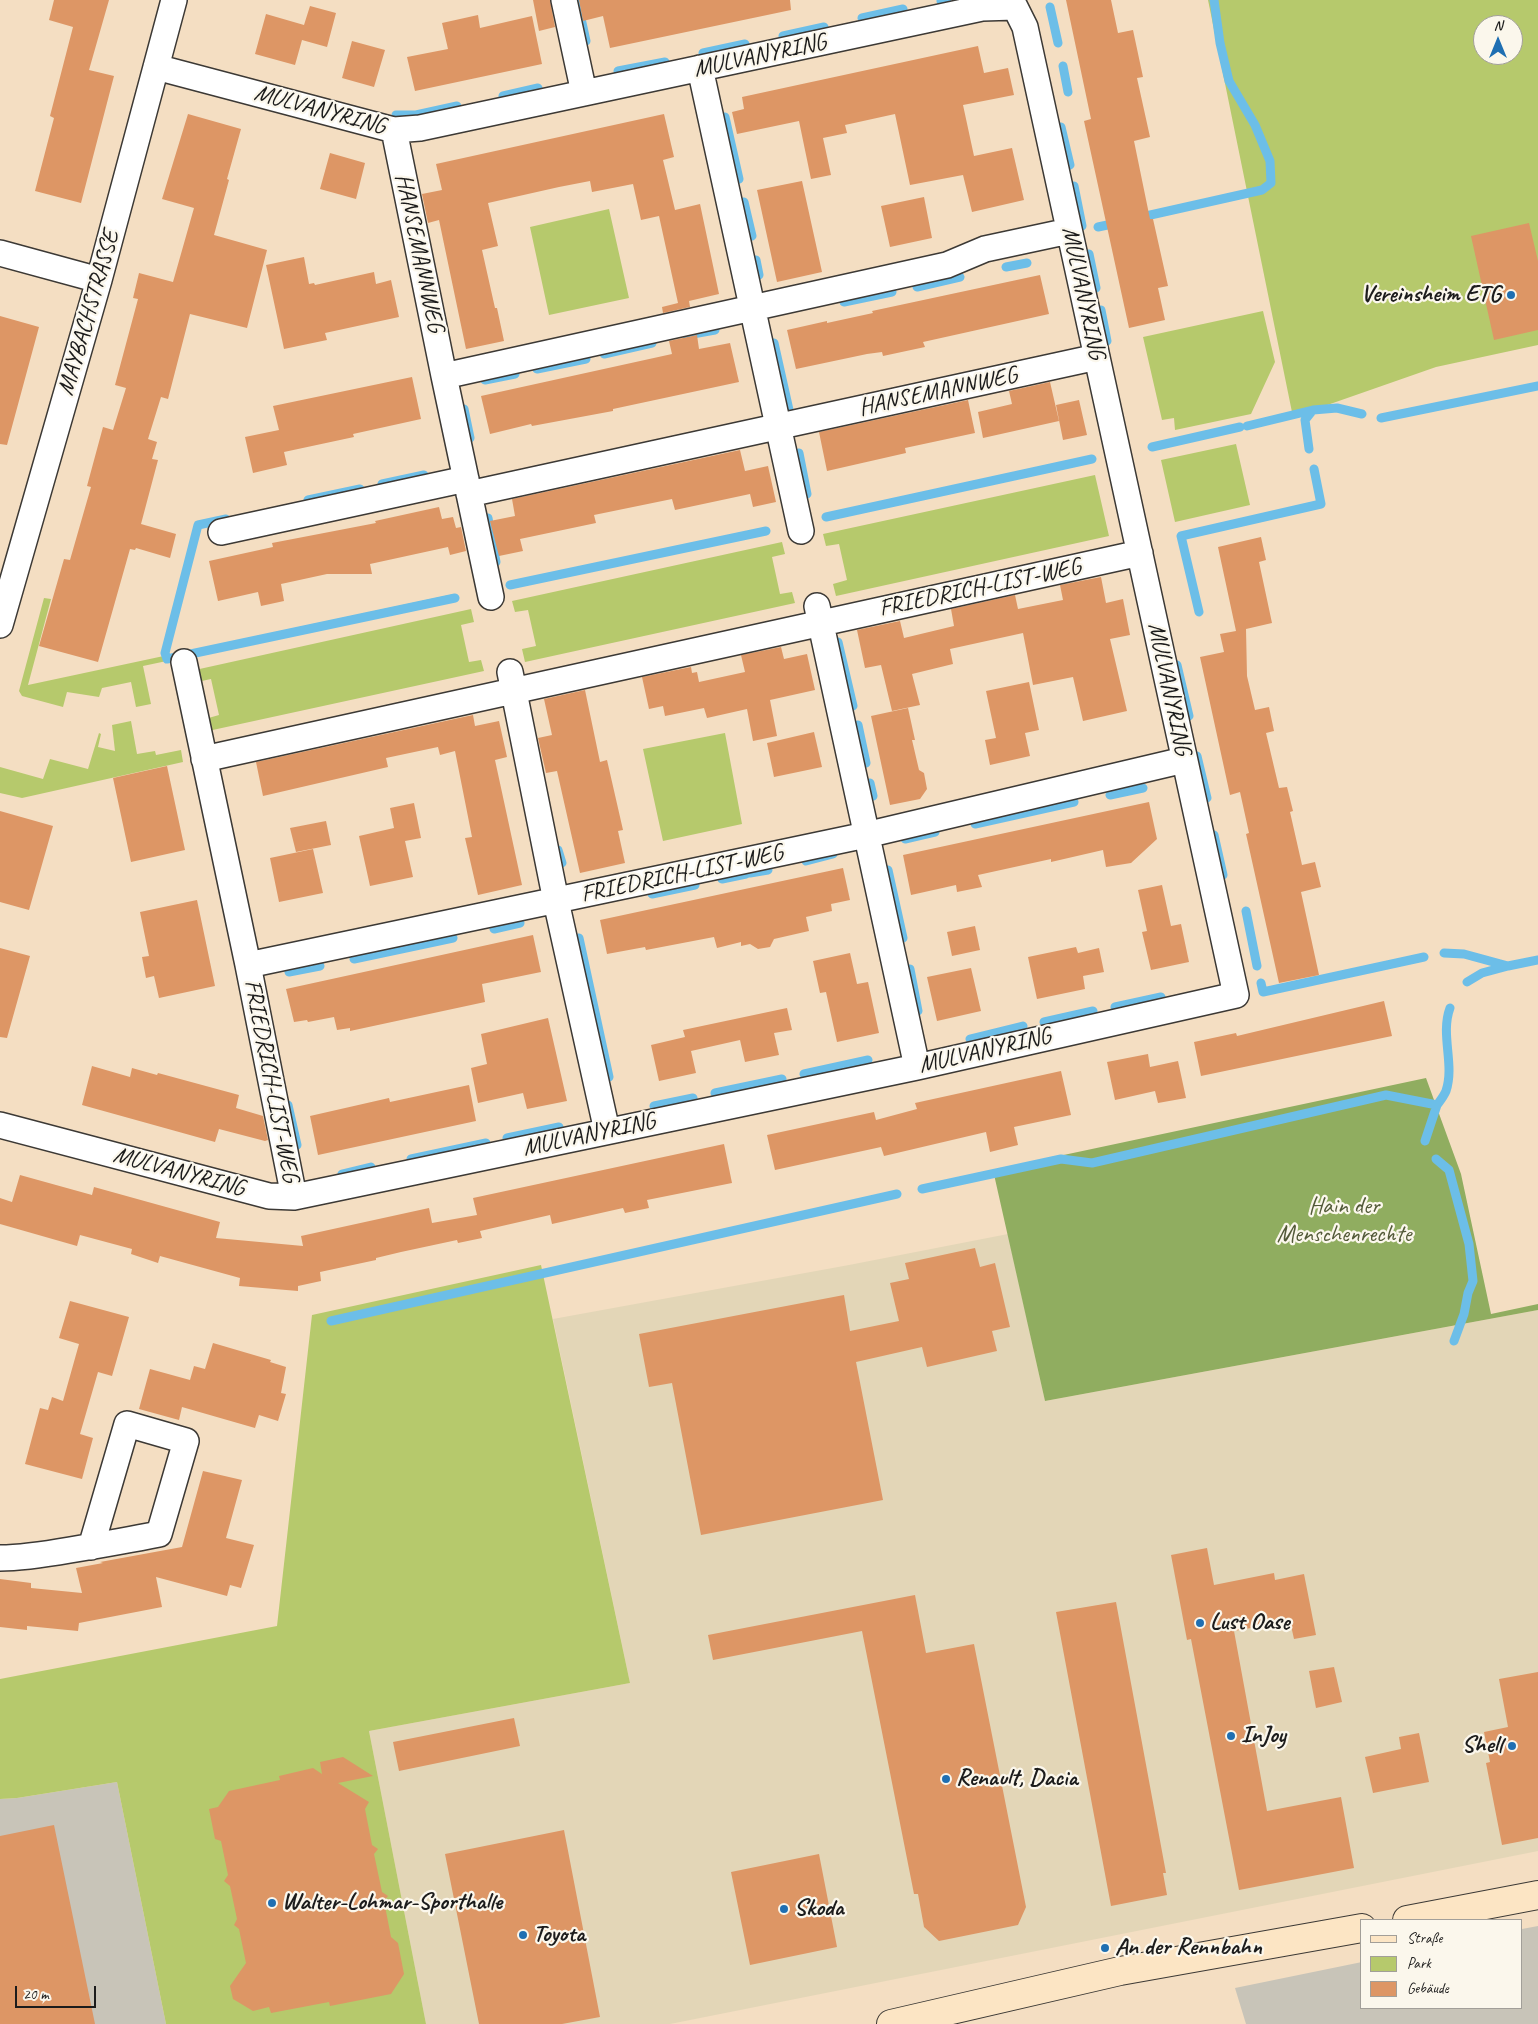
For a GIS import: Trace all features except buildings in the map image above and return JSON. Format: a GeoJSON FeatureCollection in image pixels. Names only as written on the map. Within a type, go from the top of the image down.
{"type":"FeatureCollection","features":[{"type":"Feature","properties":{"kind":"main road"},"geometry":{"type":"LineString","coordinates":[[1412,1919],[1538,1895]]}},
{"type":"Feature","properties":{"kind":"main road"},"geometry":{"type":"LineString","coordinates":[[891,2024],[1120,1971],[1360,1928]]}},
{"type":"Feature","properties":{"kind":"street","name":"MAYBACHSTRASSE"},"geometry":{"type":"LineString","coordinates":[[0,625],[99,280],[174,0]]}},
{"type":"Feature","properties":{"kind":"street"},"geometry":{"type":"LineString","coordinates":[[564,0],[584,93]]}},
{"type":"Feature","properties":{"kind":"street","name":"MULVANYRING"},"geometry":{"type":"LineString","coordinates":[[0,1125],[269,1196],[294,1197],[917,1067],[1236,995],[1024,27],[1016,4],[982,8],[420,128],[394,130],[156,66]]}},
{"type":"Feature","properties":{"kind":"street"},"geometry":{"type":"LineString","coordinates":[[700,68],[801,531]]}},
{"type":"Feature","properties":{"kind":"street","name":"HANSEMANNWEG"},"geometry":{"type":"LineString","coordinates":[[394,130],[491,597]]}},
{"type":"Feature","properties":{"kind":"street"},"geometry":{"type":"LineString","coordinates":[[444,376],[947,266],[985,249],[1069,231]]}},
{"type":"Feature","properties":{"kind":"street"},"geometry":{"type":"LineString","coordinates":[[0,253],[99,280]]}},
{"type":"Feature","properties":{"kind":"street","name":"HANSEMANNWEG"},"geometry":{"type":"LineString","coordinates":[[221,532],[779,427],[1097,357]]}},
{"type":"Feature","properties":{"kind":"street","name":"FRIEDRICH-LIST-WEG"},"geometry":{"type":"LineString","coordinates":[[204,759],[511,681],[819,615],[1140,553]]}},
{"type":"Feature","properties":{"kind":"street"},"geometry":{"type":"LineString","coordinates":[[819,615],[917,1067]]}},
{"type":"Feature","properties":{"kind":"street","name":"FRIEDRICH-LIST-WEG"},"geometry":{"type":"LineString","coordinates":[[184,662],[248,965],[294,1197]]}},
{"type":"Feature","properties":{"kind":"street","name":"FRIEDRICH-LIST-WEG"},"geometry":{"type":"LineString","coordinates":[[511,681],[556,901],[607,1131]]}},
{"type":"Feature","properties":{"kind":"street","name":"FRIEDRICH-LIST-WEG"},"geometry":{"type":"LineString","coordinates":[[248,965],[866,835],[1184,760]]}},
{"type":"Feature","properties":{"kind":"street"},"geometry":{"type":"LineString","coordinates":[[0,1558],[91,1547],[159,1534],[186,1441],[128,1424],[91,1547]]}},
{"type":"Feature","properties":{"kind":"shaded area"},"geometry":{"type":"Polygon","coordinates":[[[1008,1234],[1045,1401],[1538,1310],[1538,1851],[670,2024],[426,2024],[369,1731],[630,1683],[553,1319],[1008,1234]]]}},
{"type":"Feature","properties":{"kind":"shaded area"},"geometry":{"type":"Polygon","coordinates":[[[117,1782],[166,2024],[0,2024],[0,1799],[117,1782]]]}},
{"type":"Feature","properties":{"kind":"shaded area"},"geometry":{"type":"Polygon","coordinates":[[[1538,1926],[1538,2024],[1246,2024],[1235,1988],[1360,1962],[1360,2009],[1523,2009],[1523,1929],[1538,1926]]]}},
{"type":"Feature","properties":{"kind":"green space"},"geometry":{"type":"Polygon","coordinates":[[[1208,0],[1538,0],[1538,345],[1436,367],[1293,417],[1208,0]]]}},
{"type":"Feature","properties":{"kind":"green space"},"geometry":{"type":"Polygon","coordinates":[[[609,209],[629,298],[549,315],[530,227],[609,209]]]}},
{"type":"Feature","properties":{"kind":"green space"},"geometry":{"type":"Polygon","coordinates":[[[1263,311],[1275,362],[1251,414],[1175,430],[1174,418],[1162,420],[1143,337],[1263,311]]]}},
{"type":"Feature","properties":{"kind":"green space"},"geometry":{"type":"Polygon","coordinates":[[[1236,444],[1250,505],[1175,522],[1161,460],[1236,444]]]}},
{"type":"Feature","properties":{"kind":"green space"},"geometry":{"type":"Polygon","coordinates":[[[1095,475],[1109,536],[836,596],[833,584],[847,580],[839,544],[826,546],[823,534],[1095,475]]]}},
{"type":"Feature","properties":{"kind":"green space"},"geometry":{"type":"Polygon","coordinates":[[[782,542],[785,554],[772,557],[780,594],[792,592],[795,603],[525,662],[522,649],[536,646],[528,610],[515,612],[512,601],[782,542]]]}},
{"type":"Feature","properties":{"kind":"green space"},"geometry":{"type":"Polygon","coordinates":[[[454,594],[455,600],[143,666],[151,704],[136,707],[131,682],[102,688],[99,697],[67,692],[63,707],[22,696],[19,691],[44,598],[51,599],[28,685],[454,594]]]}},
{"type":"Feature","properties":{"kind":"green space"},"geometry":{"type":"Polygon","coordinates":[[[471,609],[474,622],[461,625],[469,662],[481,660],[484,671],[208,731],[205,719],[219,715],[211,679],[197,682],[195,670],[471,609]]]}},
{"type":"Feature","properties":{"kind":"green space"},"geometry":{"type":"Polygon","coordinates":[[[131,721],[137,754],[155,751],[156,755],[181,750],[183,762],[22,798],[0,793],[0,767],[43,779],[50,759],[88,769],[99,733],[101,734],[98,747],[115,751],[112,725],[131,721]]]}},
{"type":"Feature","properties":{"kind":"green space"},"geometry":{"type":"Polygon","coordinates":[[[725,733],[742,824],[663,841],[643,749],[725,733]]]}},
{"type":"Feature","properties":{"kind":"green space","name":"Hain der Menschenrechte"},"geometry":{"type":"Polygon","coordinates":[[[1426,1078],[1461,1174],[1491,1314],[1538,1304],[1538,1310],[1045,1401],[993,1170],[1426,1078]]]}},
{"type":"Feature","properties":{"kind":"green space"},"geometry":{"type":"Polygon","coordinates":[[[541,1265],[630,1683],[369,1731],[426,2024],[166,2024],[117,1782],[0,1799],[0,1679],[277,1626],[312,1315],[541,1265]]]}},
{"type":"Feature","properties":{"kind":"waterway"},"geometry":{"type":"LineString","coordinates":[[577,0],[586,41]]}},
{"type":"Feature","properties":{"kind":"waterway"},"geometry":{"type":"LineString","coordinates":[[941,1],[947,0]]}},
{"type":"Feature","properties":{"kind":"waterway"},"geometry":{"type":"LineString","coordinates":[[1137,218],[1262,190],[1271,183],[1270,161],[1255,125],[1229,81],[1220,43],[1214,0]]}},
{"type":"Feature","properties":{"kind":"waterway"},"geometry":{"type":"LineString","coordinates":[[1050,7],[1058,43]]}},
{"type":"Feature","properties":{"kind":"waterway"},"geometry":{"type":"LineString","coordinates":[[862,18],[903,9]]}},
{"type":"Feature","properties":{"kind":"waterway"},"geometry":{"type":"LineString","coordinates":[[783,36],[824,27]]}},
{"type":"Feature","properties":{"kind":"waterway"},"geometry":{"type":"LineString","coordinates":[[703,53],[745,44]]}},
{"type":"Feature","properties":{"kind":"waterway"},"geometry":{"type":"LineString","coordinates":[[618,71],[665,62]]}},
{"type":"Feature","properties":{"kind":"waterway"},"geometry":{"type":"LineString","coordinates":[[1063,66],[1068,92]]}},
{"type":"Feature","properties":{"kind":"waterway"},"geometry":{"type":"LineString","coordinates":[[503,96],[538,88]]}},
{"type":"Feature","properties":{"kind":"waterway"},"geometry":{"type":"LineString","coordinates":[[396,115],[416,115],[457,106]]}},
{"type":"Feature","properties":{"kind":"waterway"},"geometry":{"type":"LineString","coordinates":[[725,117],[739,179]]}},
{"type":"Feature","properties":{"kind":"waterway"},"geometry":{"type":"LineString","coordinates":[[1061,127],[1070,165]]}},
{"type":"Feature","properties":{"kind":"waterway"},"geometry":{"type":"LineString","coordinates":[[1074,186],[1082,226]]}},
{"type":"Feature","properties":{"kind":"waterway"},"geometry":{"type":"LineString","coordinates":[[744,202],[752,236]]}},
{"type":"Feature","properties":{"kind":"waterway"},"geometry":{"type":"LineString","coordinates":[[1098,227],[1117,223]]}},
{"type":"Feature","properties":{"kind":"waterway"},"geometry":{"type":"LineString","coordinates":[[1089,254],[1096,288]]}},
{"type":"Feature","properties":{"kind":"waterway"},"geometry":{"type":"LineString","coordinates":[[756,260],[759,275]]}},
{"type":"Feature","properties":{"kind":"waterway"},"geometry":{"type":"LineString","coordinates":[[1006,267],[1027,263]]}},
{"type":"Feature","properties":{"kind":"waterway"},"geometry":{"type":"LineString","coordinates":[[917,287],[960,277]]}},
{"type":"Feature","properties":{"kind":"waterway"},"geometry":{"type":"LineString","coordinates":[[844,302],[892,292]]}},
{"type":"Feature","properties":{"kind":"waterway"},"geometry":{"type":"LineString","coordinates":[[1101,310],[1107,341]]}},
{"type":"Feature","properties":{"kind":"waterway"},"geometry":{"type":"LineString","coordinates":[[687,335],[715,330]]}},
{"type":"Feature","properties":{"kind":"waterway"},"geometry":{"type":"LineString","coordinates":[[604,354],[652,343]]}},
{"type":"Feature","properties":{"kind":"waterway"},"geometry":{"type":"LineString","coordinates":[[774,343],[789,410]]}},
{"type":"Feature","properties":{"kind":"waterway"},"geometry":{"type":"LineString","coordinates":[[537,369],[586,359]]}},
{"type":"Feature","properties":{"kind":"waterway"},"geometry":{"type":"LineString","coordinates":[[485,380],[515,374]]}},
{"type":"Feature","properties":{"kind":"waterway"},"geometry":{"type":"LineString","coordinates":[[1381,418],[1538,386]]}},
{"type":"Feature","properties":{"kind":"waterway"},"geometry":{"type":"LineString","coordinates":[[1247,426],[1313,410],[1337,408],[1362,414]]}},
{"type":"Feature","properties":{"kind":"waterway"},"geometry":{"type":"LineString","coordinates":[[464,409],[470,438]]}},
{"type":"Feature","properties":{"kind":"waterway"},"geometry":{"type":"LineString","coordinates":[[1309,449],[1305,420],[1313,410]]}},
{"type":"Feature","properties":{"kind":"waterway"},"geometry":{"type":"LineString","coordinates":[[1152,447],[1240,427]]}},
{"type":"Feature","properties":{"kind":"waterway"},"geometry":{"type":"LineString","coordinates":[[799,453],[807,494]]}},
{"type":"Feature","properties":{"kind":"waterway"},"geometry":{"type":"LineString","coordinates":[[826,517],[1092,459]]}},
{"type":"Feature","properties":{"kind":"waterway"},"geometry":{"type":"LineString","coordinates":[[1199,612],[1181,536],[1321,504],[1314,469]]}},
{"type":"Feature","properties":{"kind":"waterway"},"geometry":{"type":"LineString","coordinates":[[382,484],[424,475]]}},
{"type":"Feature","properties":{"kind":"waterway"},"geometry":{"type":"LineString","coordinates":[[308,500],[360,489]]}},
{"type":"Feature","properties":{"kind":"waterway"},"geometry":{"type":"LineString","coordinates":[[488,518],[496,562]]}},
{"type":"Feature","properties":{"kind":"waterway"},"geometry":{"type":"LineString","coordinates":[[226,519],[198,525],[165,653],[167,659],[455,598]]}},
{"type":"Feature","properties":{"kind":"waterway"},"geometry":{"type":"LineString","coordinates":[[510,585],[766,531]]}},
{"type":"Feature","properties":{"kind":"waterway"},"geometry":{"type":"LineString","coordinates":[[838,642],[853,706]]}},
{"type":"Feature","properties":{"kind":"waterway"},"geometry":{"type":"LineString","coordinates":[[1177,665],[1189,716]]}},
{"type":"Feature","properties":{"kind":"waterway"},"geometry":{"type":"LineString","coordinates":[[858,725],[866,763]]}},
{"type":"Feature","properties":{"kind":"waterway"},"geometry":{"type":"LineString","coordinates":[[1197,756],[1207,798]]}},
{"type":"Feature","properties":{"kind":"waterway"},"geometry":{"type":"LineString","coordinates":[[870,783],[873,796]]}},
{"type":"Feature","properties":{"kind":"waterway"},"geometry":{"type":"LineString","coordinates":[[1110,795],[1143,788]]}},
{"type":"Feature","properties":{"kind":"waterway"},"geometry":{"type":"LineString","coordinates":[[975,824],[1074,802]]}},
{"type":"Feature","properties":{"kind":"waterway"},"geometry":{"type":"LineString","coordinates":[[905,839],[935,832]]}},
{"type":"Feature","properties":{"kind":"waterway"},"geometry":{"type":"LineString","coordinates":[[1214,835],[1223,875]]}},
{"type":"Feature","properties":{"kind":"waterway"},"geometry":{"type":"LineString","coordinates":[[558,850],[562,863]]}},
{"type":"Feature","properties":{"kind":"waterway"},"geometry":{"type":"LineString","coordinates":[[806,861],[833,854]]}},
{"type":"Feature","properties":{"kind":"waterway"},"geometry":{"type":"LineString","coordinates":[[750,873],[768,870]]}},
{"type":"Feature","properties":{"kind":"waterway"},"geometry":{"type":"LineString","coordinates":[[888,870],[903,938]]}},
{"type":"Feature","properties":{"kind":"waterway"},"geometry":{"type":"LineString","coordinates":[[722,879],[746,874]]}},
{"type":"Feature","properties":{"kind":"waterway"},"geometry":{"type":"LineString","coordinates":[[652,894],[695,885]]}},
{"type":"Feature","properties":{"kind":"waterway"},"geometry":{"type":"LineString","coordinates":[[1246,911],[1257,966]]}},
{"type":"Feature","properties":{"kind":"waterway"},"geometry":{"type":"LineString","coordinates":[[494,929],[520,923]]}},
{"type":"Feature","properties":{"kind":"waterway"},"geometry":{"type":"LineString","coordinates":[[354,959],[453,938]]}},
{"type":"Feature","properties":{"kind":"waterway"},"geometry":{"type":"LineString","coordinates":[[579,938],[609,1077]]}},
{"type":"Feature","properties":{"kind":"waterway"},"geometry":{"type":"LineString","coordinates":[[1444,953],[1464,954],[1508,966],[1538,960]]}},
{"type":"Feature","properties":{"kind":"waterway"},"geometry":{"type":"LineString","coordinates":[[1261,983],[1263,992],[1424,957]]}},
{"type":"Feature","properties":{"kind":"waterway"},"geometry":{"type":"LineString","coordinates":[[289,972],[320,966]]}},
{"type":"Feature","properties":{"kind":"waterway"},"geometry":{"type":"LineString","coordinates":[[1467,982],[1482,973],[1508,966]]}},
{"type":"Feature","properties":{"kind":"waterway"},"geometry":{"type":"LineString","coordinates":[[910,969],[918,1011]]}},
{"type":"Feature","properties":{"kind":"waterway"},"geometry":{"type":"LineString","coordinates":[[1115,1007],[1161,997]]}},
{"type":"Feature","properties":{"kind":"waterway"},"geometry":{"type":"LineString","coordinates":[[922,1189],[1061,1159],[1092,1163],[1386,1095],[1437,1105],[1445,1093],[1448,1081],[1446,1029],[1450,1008]]}},
{"type":"Feature","properties":{"kind":"waterway"},"geometry":{"type":"LineString","coordinates":[[1044,1022],[1093,1011]]}},
{"type":"Feature","properties":{"kind":"waterway"},"geometry":{"type":"LineString","coordinates":[[970,1039],[1023,1026]]}},
{"type":"Feature","properties":{"kind":"waterway"},"geometry":{"type":"LineString","coordinates":[[804,1074],[868,1060]]}},
{"type":"Feature","properties":{"kind":"waterway"},"geometry":{"type":"LineString","coordinates":[[715,1093],[782,1079]]}},
{"type":"Feature","properties":{"kind":"waterway"},"geometry":{"type":"LineString","coordinates":[[654,1106],[693,1098]]}},
{"type":"Feature","properties":{"kind":"waterway"},"geometry":{"type":"LineString","coordinates":[[288,1105],[297,1145]]}},
{"type":"Feature","properties":{"kind":"waterway"},"geometry":{"type":"LineString","coordinates":[[1425,1141],[1437,1105]]}},
{"type":"Feature","properties":{"kind":"waterway"},"geometry":{"type":"LineString","coordinates":[[507,1138],[559,1127]]}},
{"type":"Feature","properties":{"kind":"waterway"},"geometry":{"type":"LineString","coordinates":[[411,1159],[486,1143]]}},
{"type":"Feature","properties":{"kind":"waterway"},"geometry":{"type":"LineString","coordinates":[[1436,1159],[1449,1170],[1469,1244],[1473,1281],[1454,1341]]}},
{"type":"Feature","properties":{"kind":"waterway"},"geometry":{"type":"LineString","coordinates":[[342,1174],[371,1167]]}},
{"type":"Feature","properties":{"kind":"waterway"},"geometry":{"type":"LineString","coordinates":[[331,1321],[897,1194]]}},
{"type":"Feature","properties":{"kind":"place","name":"Vereinsheim ETG"},"geometry":{"type":"Point","coordinates":[1511,295]}},
{"type":"Feature","properties":{"kind":"place","name":"Lust Oase"},"geometry":{"type":"Point","coordinates":[1200,1623]}},
{"type":"Feature","properties":{"kind":"place","name":"InJoy"},"geometry":{"type":"Point","coordinates":[1231,1736]}},
{"type":"Feature","properties":{"kind":"place","name":"Shell"},"geometry":{"type":"Point","coordinates":[1512,1746]}},
{"type":"Feature","properties":{"kind":"place","name":"Renault, Dacia"},"geometry":{"type":"Point","coordinates":[946,1779]}},
{"type":"Feature","properties":{"kind":"place","name":"Walter-Lohmar-Sporthalle"},"geometry":{"type":"Point","coordinates":[272,1903]}},
{"type":"Feature","properties":{"kind":"place","name":"Skoda"},"geometry":{"type":"Point","coordinates":[784,1909]}},
{"type":"Feature","properties":{"kind":"place","name":"Toyota"},"geometry":{"type":"Point","coordinates":[523,1935]}},
{"type":"Feature","properties":{"kind":"place","name":"An der Rennbahn"},"geometry":{"type":"Point","coordinates":[1105,1948]}}]}
